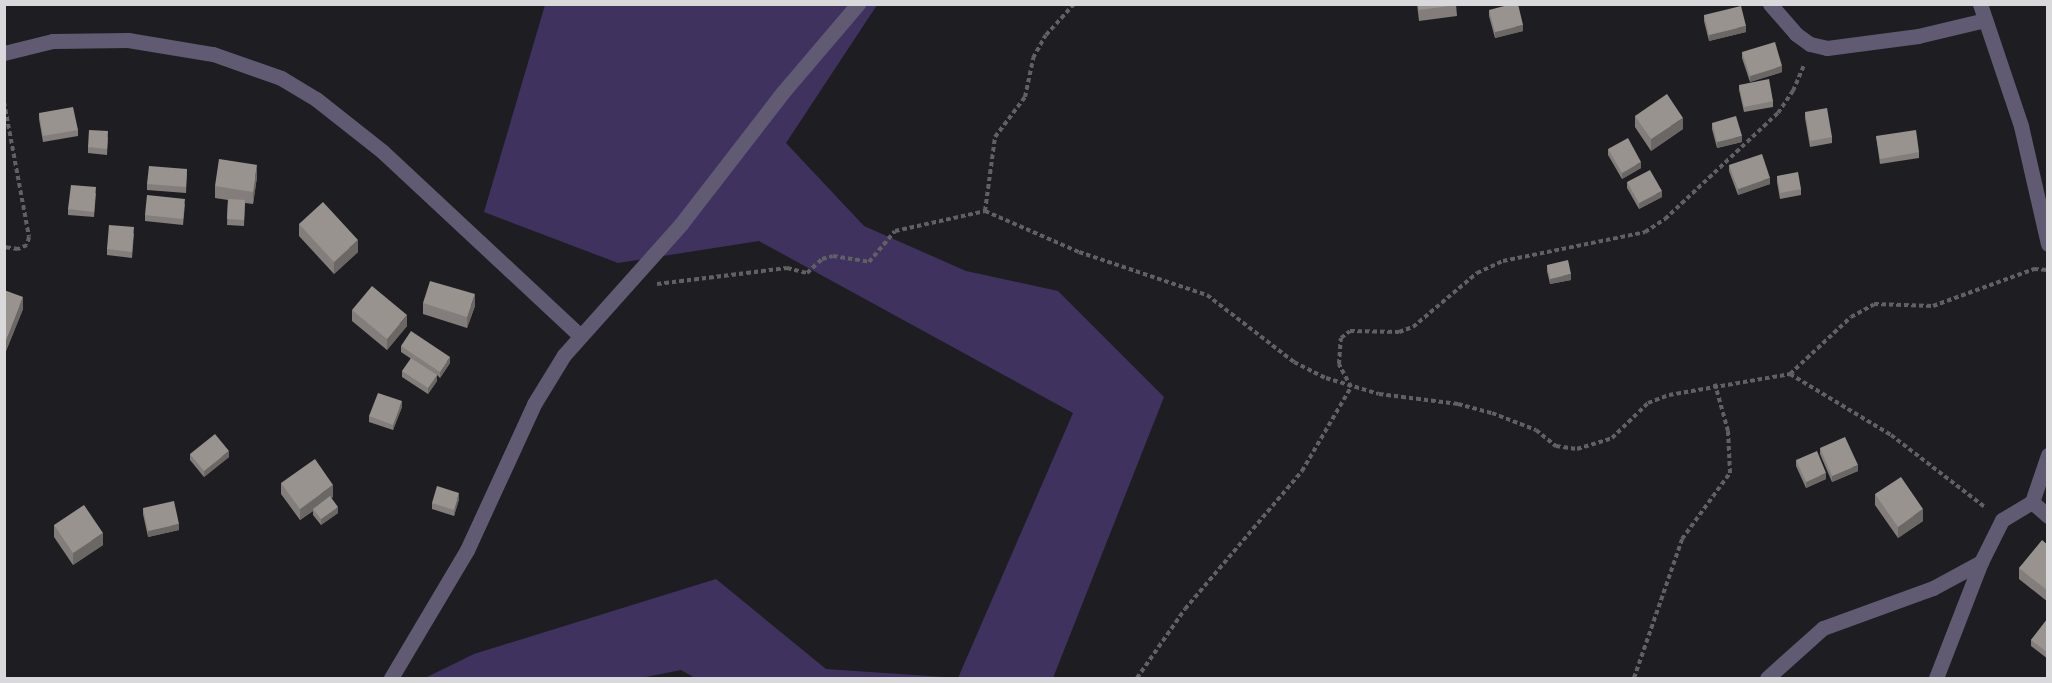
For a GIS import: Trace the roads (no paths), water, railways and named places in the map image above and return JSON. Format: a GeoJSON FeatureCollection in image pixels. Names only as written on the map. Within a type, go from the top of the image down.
{"type":"FeatureCollection","features":[{"type":"Feature","properties":{"kind":"street"},"geometry":{"type":"LineString","coordinates":[[391,678],[467,550],[534,404],[579,335],[681,224],[783,92],[858,4]]}},
{"type":"Feature","properties":{"kind":"street"},"geometry":{"type":"LineString","coordinates":[[1770,4],[1810,44],[1827,48],[1985,20]]}},
{"type":"Feature","properties":{"kind":"street"},"geometry":{"type":"LineString","coordinates":[[1980,4],[2021,126],[2048,244]]}},
{"type":"Feature","properties":{"kind":"street"},"geometry":{"type":"LineString","coordinates":[[4,53],[52,41],[128,40],[213,54],[281,78],[316,99],[392,160],[579,335]]}},
{"type":"Feature","properties":{"kind":"street"},"geometry":{"type":"LineString","coordinates":[[1936,678],[1981,562],[2002,520],[2032,502],[2048,455]]}},
{"type":"Feature","properties":{"kind":"street"},"geometry":{"type":"LineString","coordinates":[[2032,502],[2048,516]]}},
{"type":"Feature","properties":{"kind":"street"},"geometry":{"type":"LineString","coordinates":[[1767,678],[1823,628],[1933,588],[1981,562]]}}]}
